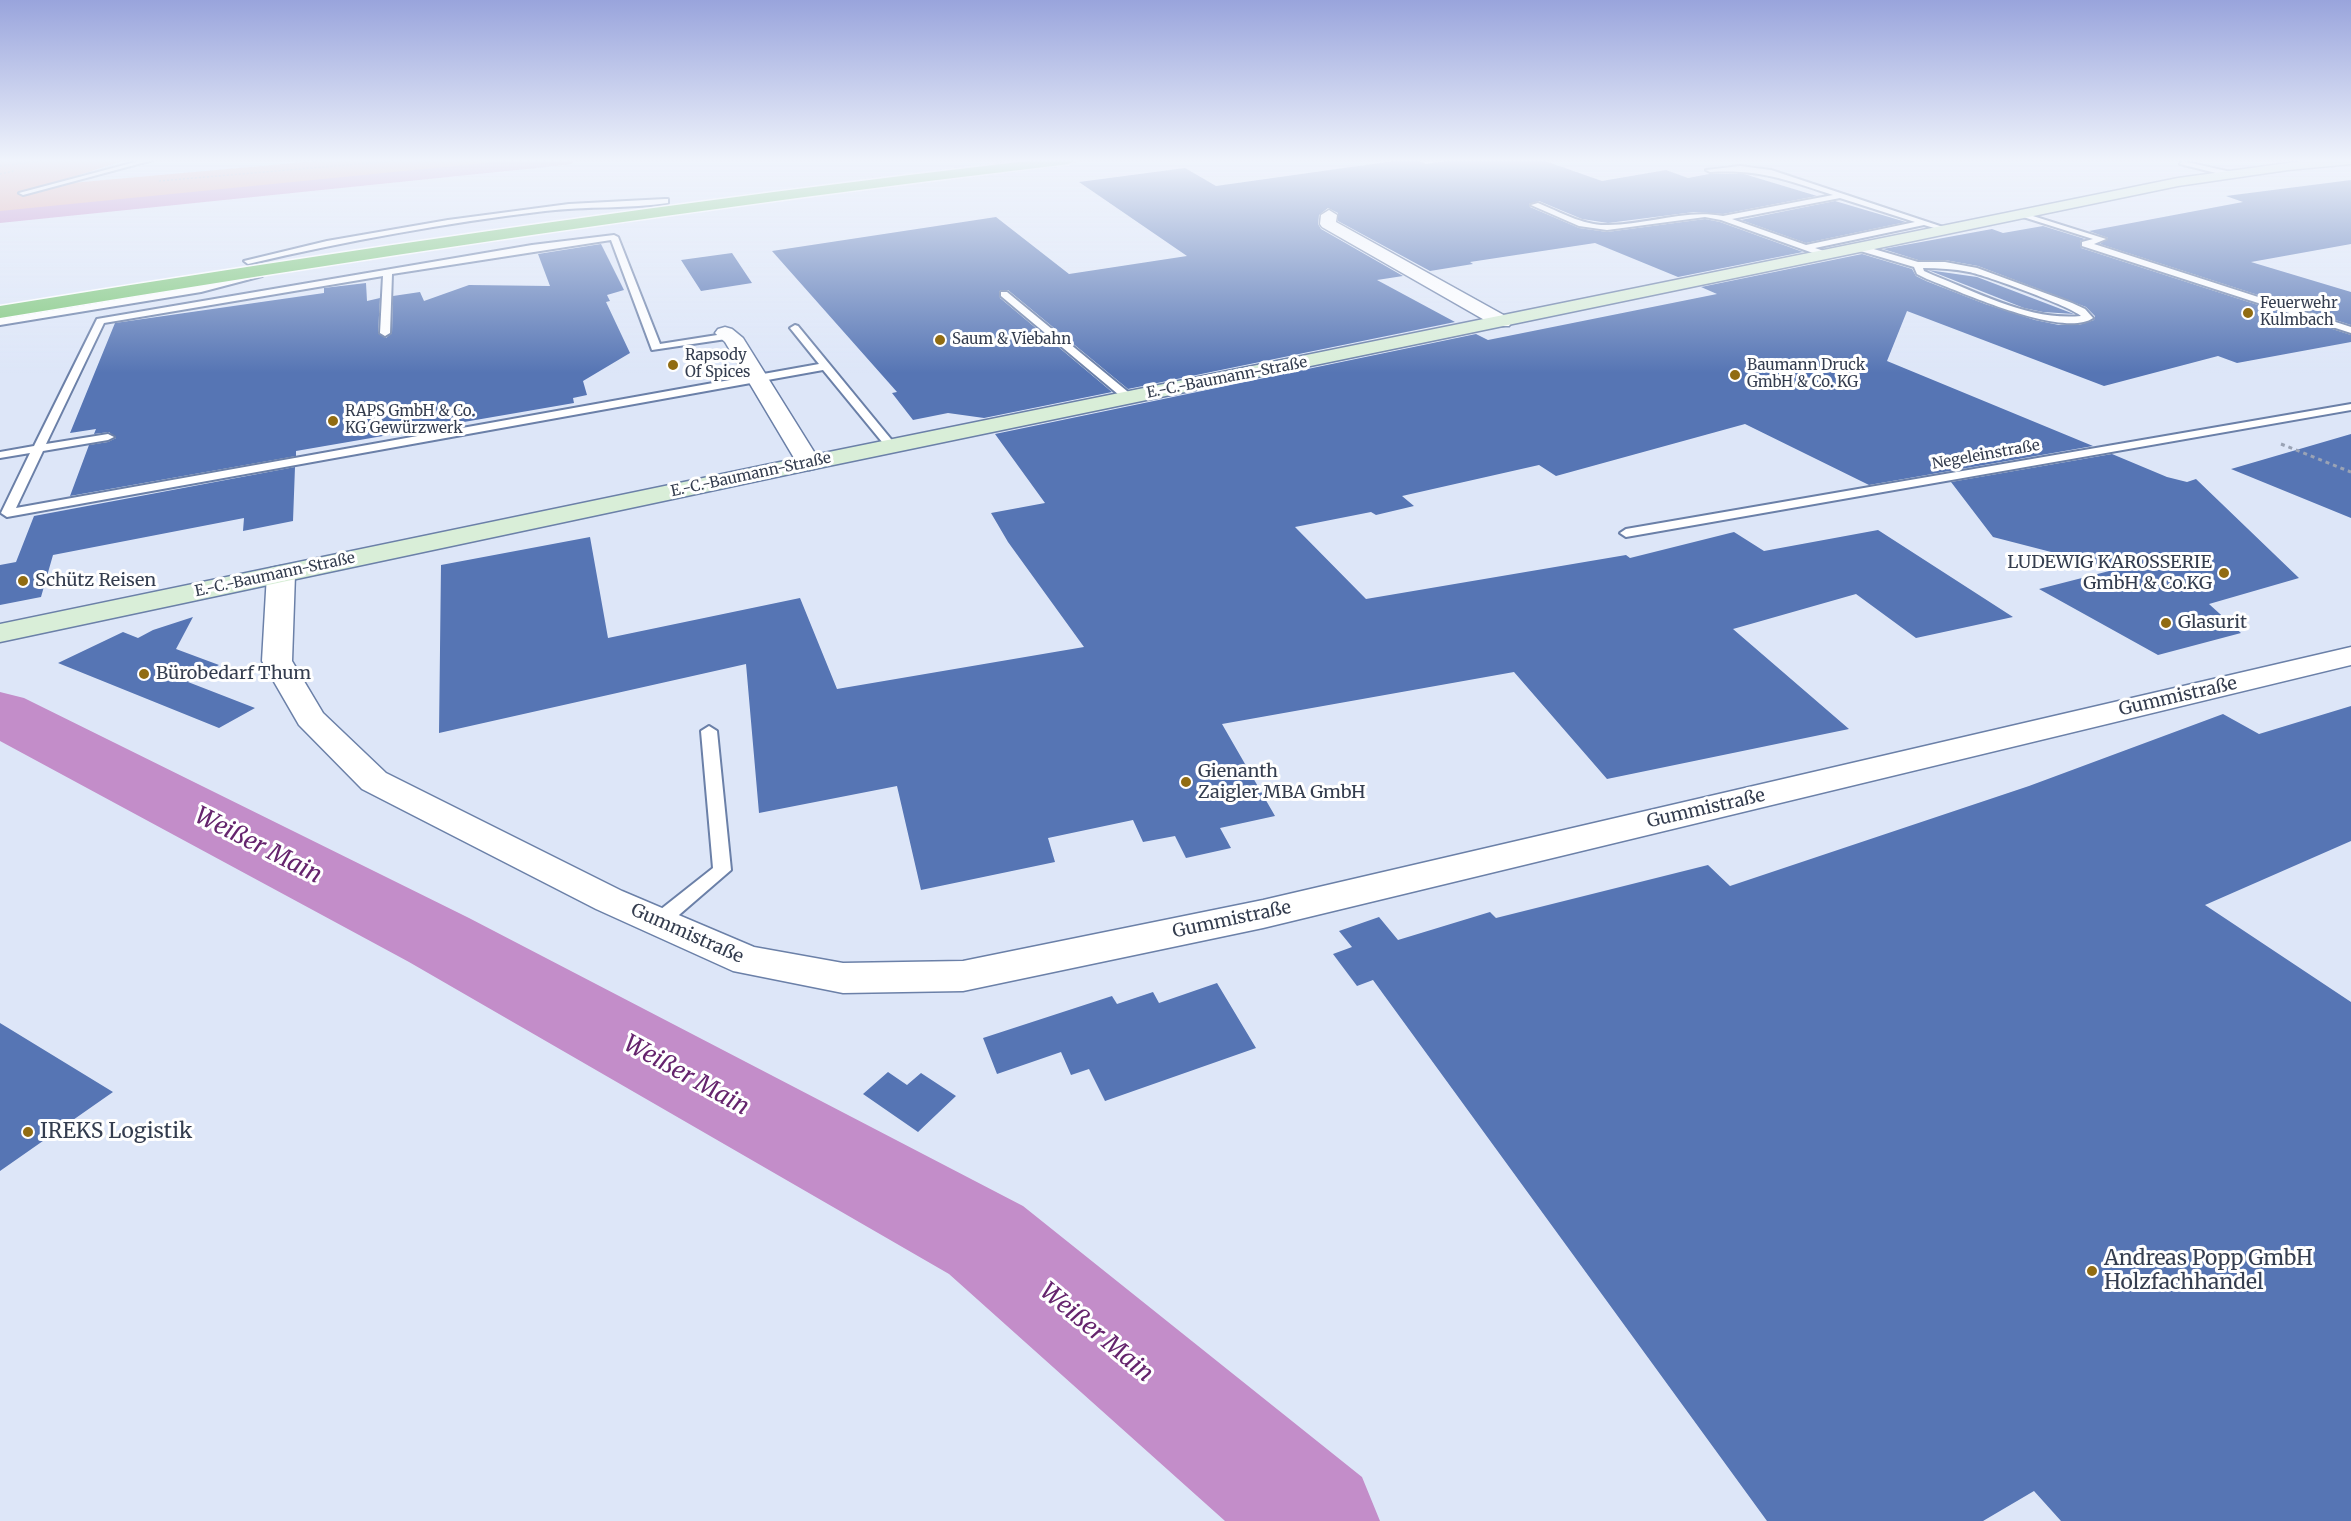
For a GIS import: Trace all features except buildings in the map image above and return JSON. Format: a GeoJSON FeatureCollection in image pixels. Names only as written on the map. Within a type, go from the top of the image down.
{"type":"FeatureCollection","features":[{"type":"Feature","properties":{"kind":"highway"},"geometry":{"type":"LineString","coordinates":[[0,300],[457,231]]}},
{"type":"Feature","properties":{"kind":"highway"},"geometry":{"type":"LineString","coordinates":[[0,312],[524,231]]}},
{"type":"Feature","properties":{"kind":"street"},"geometry":{"type":"LineString","coordinates":[[1340,231],[1502,322]]}},
{"type":"Feature","properties":{"kind":"street","name":"E.-C.-Baumann-Straße"},"geometry":{"type":"LineString","coordinates":[[0,633],[891,446],[1943,231]]}},
{"type":"Feature","properties":{"kind":"street"},"geometry":{"type":"LineString","coordinates":[[727,334],[809,463]]}},
{"type":"Feature","properties":{"kind":"street","name":"Gummistraße"},"geometry":{"type":"LineString","coordinates":[[281,574],[277,661],[310,718],[374,781],[658,922],[747,961],[843,978],[963,976],[1263,914],[2351,656]]}},
{"type":"Feature","properties":{"kind":"lane"},"geometry":{"type":"LineString","coordinates":[[1760,231],[1827,255]]}},
{"type":"Feature","properties":{"kind":"lane"},"geometry":{"type":"LineString","coordinates":[[1805,247],[1881,231]]}},
{"type":"Feature","properties":{"kind":"lane","name":"E.-C.-Baumann-Straße"},"geometry":{"type":"LineString","coordinates":[[2077,231],[2102,239],[2085,244],[2351,330]]}},
{"type":"Feature","properties":{"kind":"lane"},"geometry":{"type":"LineString","coordinates":[[727,334],[656,348],[614,237],[387,272],[100,321],[7,513],[826,366]]}},
{"type":"Feature","properties":{"kind":"lane"},"geometry":{"type":"LineString","coordinates":[[1860,248],[1918,265],[1945,265],[1974,270],[2069,305],[2082,311],[2088,318],[2072,321],[2033,314],[1930,277],[1920,272],[1918,265]]}},
{"type":"Feature","properties":{"kind":"lane"},"geometry":{"type":"LineString","coordinates":[[0,322],[201,289],[306,263]]}},
{"type":"Feature","properties":{"kind":"lane"},"geometry":{"type":"LineString","coordinates":[[385,333],[387,272]]}},
{"type":"Feature","properties":{"kind":"lane"},"geometry":{"type":"LineString","coordinates":[[1004,294],[1129,398]]}},
{"type":"Feature","properties":{"kind":"lane"},"geometry":{"type":"LineString","coordinates":[[795,328],[891,446]]}},
{"type":"Feature","properties":{"kind":"lane","name":"Negeleinstraße"},"geometry":{"type":"LineString","coordinates":[[1626,533],[2351,407]]}},
{"type":"Feature","properties":{"kind":"lane"},"geometry":{"type":"LineString","coordinates":[[0,455],[108,437]]}},
{"type":"Feature","properties":{"kind":"lane"},"geometry":{"type":"LineString","coordinates":[[658,922],[722,870],[709,731]]}},
{"type":"Feature","properties":{"kind":"path"},"geometry":{"type":"LineString","coordinates":[[2239,427],[2351,472]]}},
{"type":"Feature","properties":{"kind":"waterway","name":"Weißer Main"},"geometry":{"type":"LineString","coordinates":[[0,713],[439,940],[986,1240],[1318,1521]]}},
{"type":"Feature","properties":{"kind":"place","name":"Feuerwehr Kulmbach"},"geometry":{"type":"Point","coordinates":[2248,313]}},
{"type":"Feature","properties":{"kind":"place","name":"Saum & Viebahn"},"geometry":{"type":"Point","coordinates":[940,340]}},
{"type":"Feature","properties":{"kind":"place","name":"Rapsody Of Spices"},"geometry":{"type":"Point","coordinates":[673,365]}},
{"type":"Feature","properties":{"kind":"place","name":"Baumann Druck GmbH & Co. KG"},"geometry":{"type":"Point","coordinates":[1735,375]}},
{"type":"Feature","properties":{"kind":"place","name":"RAPS GmbH & Co. KG Gewürzwerk"},"geometry":{"type":"Point","coordinates":[333,421]}},
{"type":"Feature","properties":{"kind":"place","name":"LUDEWIG KAROSSERIE GmbH & Co.KG"},"geometry":{"type":"Point","coordinates":[2224,573]}},
{"type":"Feature","properties":{"kind":"place","name":"Schütz Reisen"},"geometry":{"type":"Point","coordinates":[23,581]}},
{"type":"Feature","properties":{"kind":"place","name":"Glasurit"},"geometry":{"type":"Point","coordinates":[2166,623]}},
{"type":"Feature","properties":{"kind":"place","name":"Bürobedarf Thum"},"geometry":{"type":"Point","coordinates":[144,674]}},
{"type":"Feature","properties":{"kind":"place","name":"Gienanth Zaigler MBA GmbH"},"geometry":{"type":"Point","coordinates":[1186,782]}},
{"type":"Feature","properties":{"kind":"place","name":"IREKS Logistik"},"geometry":{"type":"Point","coordinates":[28,1132]}},
{"type":"Feature","properties":{"kind":"place","name":"Andreas Popp GmbH Holzfachhandel"},"geometry":{"type":"Point","coordinates":[2092,1271]}}]}
